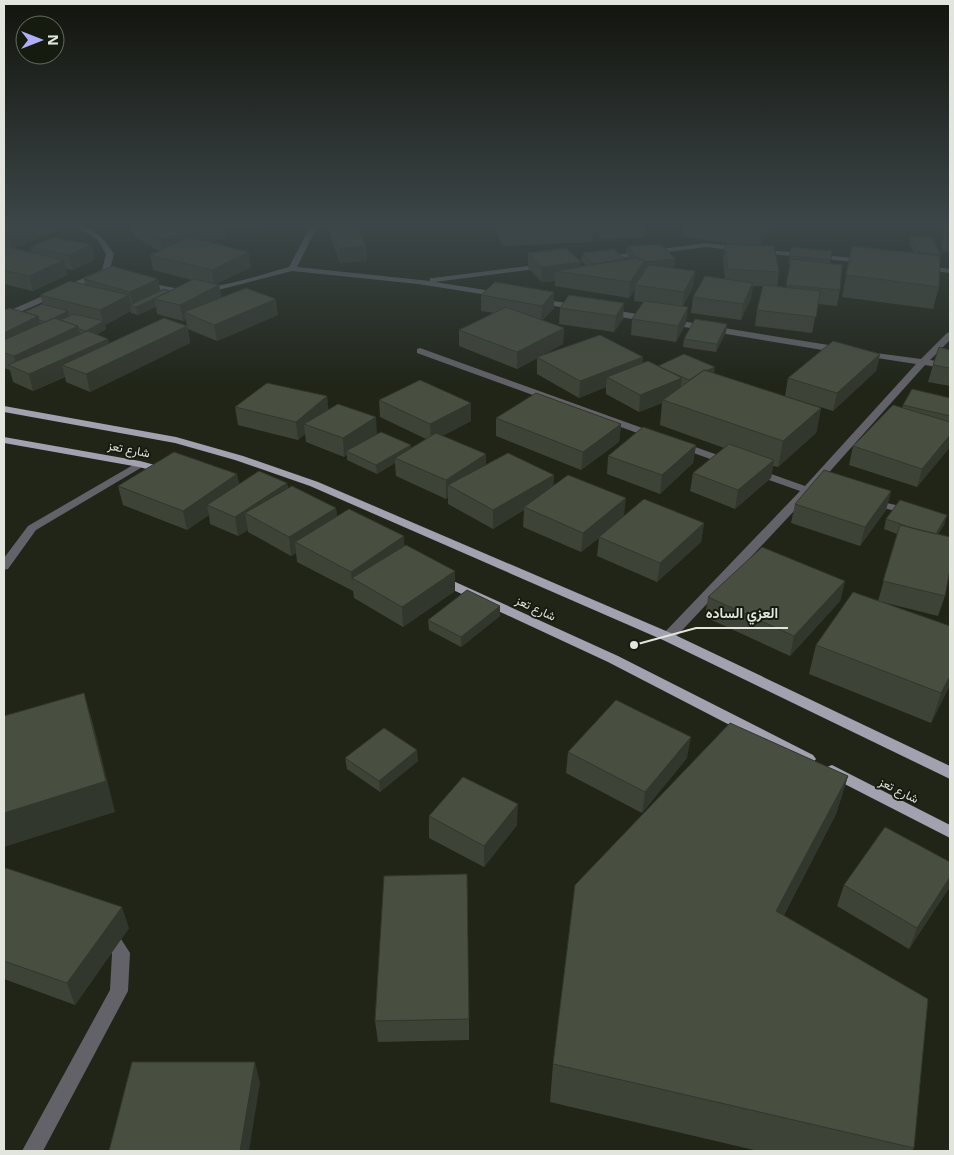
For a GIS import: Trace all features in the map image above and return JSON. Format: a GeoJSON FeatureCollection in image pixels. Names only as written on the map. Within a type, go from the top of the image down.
{"type":"FeatureCollection","features":[{"type":"Feature","properties":{"kind":"main road","name":"شارع تعز"},"geometry":{"type":"LineString","coordinates":[[4,409],[176,440],[239,458],[314,484],[668,637],[950,773]]}},
{"type":"Feature","properties":{"kind":"main road","name":"شارع تعز"},"geometry":{"type":"LineString","coordinates":[[4,440],[140,464],[176,474]]}},
{"type":"Feature","properties":{"kind":"main road","name":"شارع تعز"},"geometry":{"type":"LineString","coordinates":[[432,575],[613,659],[950,832]]}},
{"type":"Feature","properties":{"kind":"street"},"geometry":{"type":"LineString","coordinates":[[4,316],[93,279]]}},
{"type":"Feature","properties":{"kind":"street"},"geometry":{"type":"LineString","coordinates":[[139,281],[164,289],[190,291],[218,288],[253,279]]}},
{"type":"Feature","properties":{"kind":"street"},"geometry":{"type":"LineString","coordinates":[[388,279],[515,297]]}},
{"type":"Feature","properties":{"kind":"street"},"geometry":{"type":"LineString","coordinates":[[418,282],[442,279]]}},
{"type":"Feature","properties":{"kind":"street"},"geometry":{"type":"LineString","coordinates":[[524,299],[583,308]]}},
{"type":"Feature","properties":{"kind":"street"},"geometry":{"type":"LineString","coordinates":[[602,311],[950,366]]}},
{"type":"Feature","properties":{"kind":"street"},"geometry":{"type":"LineString","coordinates":[[668,637],[950,335]]}},
{"type":"Feature","properties":{"kind":"street"},"geometry":{"type":"LineString","coordinates":[[420,351],[807,490],[836,496]]}},
{"type":"Feature","properties":{"kind":"street"},"geometry":{"type":"LineString","coordinates":[[4,566],[32,528],[140,464]]}},
{"type":"Feature","properties":{"kind":"street"},"geometry":{"type":"LineString","coordinates":[[864,502],[922,513]]}},
{"type":"Feature","properties":{"kind":"street"},"geometry":{"type":"LineString","coordinates":[[32,1151],[119,992],[121,953],[103,926],[94,924]]}},
{"type":"Feature","properties":{"kind":"building"},"geometry":{"type":"Polygon","coordinates":[[[84,279],[158,279],[158,279],[130,292],[84,279]]]}},
{"type":"Feature","properties":{"kind":"building"},"geometry":{"type":"Polygon","coordinates":[[[194,279],[219,285],[180,305],[154,299],[194,279]]]}},
{"type":"Feature","properties":{"kind":"building"},"geometry":{"type":"Polygon","coordinates":[[[609,279],[632,279],[630,282],[609,279]]]}},
{"type":"Feature","properties":{"kind":"building"},"geometry":{"type":"Polygon","coordinates":[[[639,279],[691,279],[684,292],[635,285],[639,279]]]}},
{"type":"Feature","properties":{"kind":"building"},"geometry":{"type":"Polygon","coordinates":[[[703,279],[725,279],[753,283],[743,304],[693,297],[703,279]]]}},
{"type":"Feature","properties":{"kind":"building"},"geometry":{"type":"Polygon","coordinates":[[[787,279],[841,279],[840,290],[786,285],[787,279]]]}},
{"type":"Feature","properties":{"kind":"building"},"geometry":{"type":"Polygon","coordinates":[[[876,279],[939,279],[939,287],[876,279]]]}},
{"type":"Feature","properties":{"kind":"building"},"geometry":{"type":"Polygon","coordinates":[[[70,281],[129,295],[100,310],[40,295],[70,281]]]}},
{"type":"Feature","properties":{"kind":"building"},"geometry":{"type":"Polygon","coordinates":[[[495,282],[554,292],[542,306],[481,295],[495,282]]]}},
{"type":"Feature","properties":{"kind":"building"},"geometry":{"type":"Polygon","coordinates":[[[763,285],[820,291],[816,317],[757,310],[763,285]]]}},
{"type":"Feature","properties":{"kind":"building"},"geometry":{"type":"Polygon","coordinates":[[[246,288],[276,299],[214,325],[184,312],[246,288]]]}},
{"type":"Feature","properties":{"kind":"building"},"geometry":{"type":"Polygon","coordinates":[[[164,289],[170,291],[136,307],[130,305],[164,289]]]}},
{"type":"Feature","properties":{"kind":"building"},"geometry":{"type":"Polygon","coordinates":[[[569,295],[624,303],[616,316],[560,308],[569,295]]]}},
{"type":"Feature","properties":{"kind":"building"},"geometry":{"type":"Polygon","coordinates":[[[644,301],[688,307],[678,326],[632,319],[644,301]]]}},
{"type":"Feature","properties":{"kind":"building"},"geometry":{"type":"Polygon","coordinates":[[[42,304],[68,311],[46,322],[39,320],[38,316],[24,312],[42,304]]]}},
{"type":"Feature","properties":{"kind":"building"},"geometry":{"type":"Polygon","coordinates":[[[506,307],[564,328],[517,352],[459,330],[506,307]]]}},
{"type":"Feature","properties":{"kind":"building"},"geometry":{"type":"Polygon","coordinates":[[[9,308],[38,316],[4,333],[4,310],[9,308]]]}},
{"type":"Feature","properties":{"kind":"building"},"geometry":{"type":"Polygon","coordinates":[[[74,314],[104,321],[86,331],[60,320],[74,314]]]}},
{"type":"Feature","properties":{"kind":"building"},"geometry":{"type":"Polygon","coordinates":[[[54,318],[78,326],[14,356],[4,353],[4,340],[54,318]]]}},
{"type":"Feature","properties":{"kind":"building"},"geometry":{"type":"Polygon","coordinates":[[[164,318],[187,326],[86,374],[62,365],[164,318]]]}},
{"type":"Feature","properties":{"kind":"building"},"geometry":{"type":"Polygon","coordinates":[[[695,319],[727,324],[717,344],[684,339],[695,319]]]}},
{"type":"Feature","properties":{"kind":"building"},"geometry":{"type":"Polygon","coordinates":[[[88,331],[108,339],[29,374],[8,365],[88,331]]]}},
{"type":"Feature","properties":{"kind":"building"},"geometry":{"type":"Polygon","coordinates":[[[600,335],[643,357],[580,381],[537,357],[600,335]]]}},
{"type":"Feature","properties":{"kind":"building"},"geometry":{"type":"Polygon","coordinates":[[[833,341],[880,354],[837,393],[788,378],[833,341]]]}},
{"type":"Feature","properties":{"kind":"building"},"geometry":{"type":"Polygon","coordinates":[[[939,347],[950,350],[950,368],[933,365],[939,347]]]}},
{"type":"Feature","properties":{"kind":"building"},"geometry":{"type":"Polygon","coordinates":[[[684,354],[715,367],[704,370],[689,380],[658,366],[684,354]]]}},
{"type":"Feature","properties":{"kind":"building"},"geometry":{"type":"Polygon","coordinates":[[[648,361],[682,378],[640,395],[607,377],[648,361]]]}},
{"type":"Feature","properties":{"kind":"building"},"geometry":{"type":"Polygon","coordinates":[[[704,370],[821,408],[783,441],[663,400],[704,370]]]}},
{"type":"Feature","properties":{"kind":"building"},"geometry":{"type":"Polygon","coordinates":[[[420,380],[471,403],[430,424],[379,400],[420,380]]]}},
{"type":"Feature","properties":{"kind":"building"},"geometry":{"type":"Polygon","coordinates":[[[267,383],[327,396],[296,422],[235,407],[267,383]]]}},
{"type":"Feature","properties":{"kind":"building"},"geometry":{"type":"Polygon","coordinates":[[[912,389],[950,398],[950,416],[903,405],[912,389]]]}},
{"type":"Feature","properties":{"kind":"building"},"geometry":{"type":"Polygon","coordinates":[[[536,393],[621,424],[583,452],[496,418],[536,393]]]}},
{"type":"Feature","properties":{"kind":"building"},"geometry":{"type":"Polygon","coordinates":[[[338,404],[376,417],[343,438],[304,424],[338,404]]]}},
{"type":"Feature","properties":{"kind":"building"},"geometry":{"type":"Polygon","coordinates":[[[893,405],[950,422],[950,435],[922,469],[853,446],[893,405]]]}},
{"type":"Feature","properties":{"kind":"building"},"geometry":{"type":"Polygon","coordinates":[[[643,427],[696,445],[662,475],[608,456],[643,427]]]}},
{"type":"Feature","properties":{"kind":"building"},"geometry":{"type":"Polygon","coordinates":[[[381,432],[411,445],[376,465],[346,451],[381,432]]]}},
{"type":"Feature","properties":{"kind":"building"},"geometry":{"type":"Polygon","coordinates":[[[436,433],[486,454],[446,480],[395,458],[436,433]]]}},
{"type":"Feature","properties":{"kind":"building"},"geometry":{"type":"Polygon","coordinates":[[[729,444],[774,460],[738,490],[693,473],[729,444]]]}},
{"type":"Feature","properties":{"kind":"building"},"geometry":{"type":"Polygon","coordinates":[[[174,452],[237,474],[183,511],[118,486],[174,452]]]}},
{"type":"Feature","properties":{"kind":"building"},"geometry":{"type":"Polygon","coordinates":[[[508,453],[554,475],[493,510],[448,485],[508,453]]]}},
{"type":"Feature","properties":{"kind":"building"},"geometry":{"type":"Polygon","coordinates":[[[824,470],[891,491],[865,527],[795,504],[824,470]]]}},
{"type":"Feature","properties":{"kind":"building"},"geometry":{"type":"Polygon","coordinates":[[[259,471],[287,483],[235,517],[207,505],[259,471]]]}},
{"type":"Feature","properties":{"kind":"building"},"geometry":{"type":"Polygon","coordinates":[[[568,475],[626,498],[583,533],[524,507],[568,475]]]}},
{"type":"Feature","properties":{"kind":"building"},"geometry":{"type":"Polygon","coordinates":[[[292,486],[336,508],[289,537],[245,513],[292,486]]]}},
{"type":"Feature","properties":{"kind":"building"},"geometry":{"type":"Polygon","coordinates":[[[644,499],[704,523],[660,563],[599,537],[644,499]]]}},
{"type":"Feature","properties":{"kind":"building"},"geometry":{"type":"Polygon","coordinates":[[[900,500],[947,515],[936,534],[886,519],[900,500]]]}},
{"type":"Feature","properties":{"kind":"building"},"geometry":{"type":"Polygon","coordinates":[[[349,509],[404,536],[351,572],[295,542],[349,509]]]}},
{"type":"Feature","properties":{"kind":"building"},"geometry":{"type":"Polygon","coordinates":[[[900,525],[950,537],[950,569],[945,596],[883,581],[900,525]]]}},
{"type":"Feature","properties":{"kind":"building"},"geometry":{"type":"Polygon","coordinates":[[[406,545],[455,571],[402,607],[352,578],[406,545]]]}},
{"type":"Feature","properties":{"kind":"building"},"geometry":{"type":"Polygon","coordinates":[[[762,547],[845,581],[794,636],[708,597],[762,547]]]}},
{"type":"Feature","properties":{"kind":"building"},"geometry":{"type":"Polygon","coordinates":[[[467,590],[500,606],[461,637],[428,620],[467,590]]]}},
{"type":"Feature","properties":{"kind":"building"},"geometry":{"type":"Polygon","coordinates":[[[853,592],[950,626],[950,676],[941,693],[816,645],[853,592]]]}},
{"type":"Feature","properties":{"kind":"building"},"geometry":{"type":"Polygon","coordinates":[[[84,693],[106,781],[4,813],[4,716],[84,693]]]}},
{"type":"Feature","properties":{"kind":"building"},"geometry":{"type":"Polygon","coordinates":[[[616,700],[691,737],[645,792],[568,752],[616,700]]]}},
{"type":"Feature","properties":{"kind":"building"},"geometry":{"type":"Polygon","coordinates":[[[730,723],[848,776],[776,911],[928,999],[914,1148],[553,1064],[575,885],[730,723]]]}},
{"type":"Feature","properties":{"kind":"building"},"geometry":{"type":"Polygon","coordinates":[[[384,728],[417,750],[379,781],[345,758],[384,728]]]}},
{"type":"Feature","properties":{"kind":"building"},"geometry":{"type":"Polygon","coordinates":[[[463,777],[518,804],[484,846],[429,816],[463,777]]]}},
{"type":"Feature","properties":{"kind":"building"},"geometry":{"type":"Polygon","coordinates":[[[885,827],[950,862],[950,877],[917,928],[844,885],[885,827]]]}},
{"type":"Feature","properties":{"kind":"building"},"geometry":{"type":"Polygon","coordinates":[[[6,868],[122,907],[67,983],[4,961],[4,870],[6,868]]]}},
{"type":"Feature","properties":{"kind":"building"},"geometry":{"type":"Polygon","coordinates":[[[467,874],[469,1019],[375,1021],[384,876],[467,874]]]}},
{"type":"Feature","properties":{"kind":"building"},"geometry":{"type":"Polygon","coordinates":[[[132,1062],[255,1062],[240,1151],[109,1151],[132,1062]]]}},
{"type":"Feature","properties":{"kind":"place","name":"العزي الساده"},"geometry":{"type":"Point","coordinates":[634,645]}}]}
